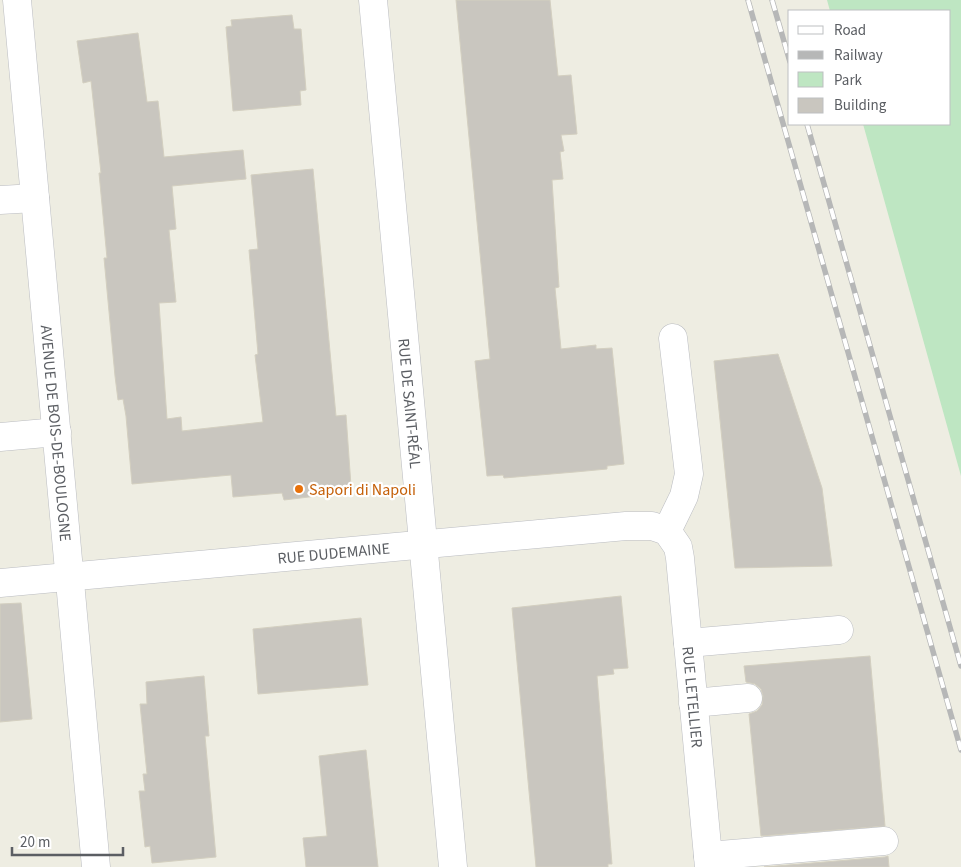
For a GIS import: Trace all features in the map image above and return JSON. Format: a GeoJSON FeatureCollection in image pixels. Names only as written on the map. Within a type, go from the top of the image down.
{"type":"FeatureCollection","features":[{"type":"Feature","properties":{"kind":"street","name":"AVENUE DE BOIS-DE-BOULOGNE"},"geometry":{"type":"LineString","coordinates":[[17,0],[96,867]]}},
{"type":"Feature","properties":{"kind":"street","name":"RUE DE SAINT-RÉAL"},"geometry":{"type":"LineString","coordinates":[[373,0],[416,471],[425,544],[453,867]]}},
{"type":"Feature","properties":{"kind":"street"},"geometry":{"type":"LineString","coordinates":[[0,200],[35,198]]}},
{"type":"Feature","properties":{"kind":"street"},"geometry":{"type":"LineString","coordinates":[[667,531],[684,496],[689,474],[673,338]]}},
{"type":"Feature","properties":{"kind":"street"},"geometry":{"type":"LineString","coordinates":[[0,437],[56,432]]}},
{"type":"Feature","properties":{"kind":"street","name":"RUE DUDEMAINE"},"geometry":{"type":"LineString","coordinates":[[0,582],[639,526],[667,531]]}},
{"type":"Feature","properties":{"kind":"street","name":"RUE LETELLIER"},"geometry":{"type":"LineString","coordinates":[[667,531],[678,547],[680,558],[708,861]]}},
{"type":"Feature","properties":{"kind":"street"},"geometry":{"type":"LineString","coordinates":[[688,643],[839,630]]}},
{"type":"Feature","properties":{"kind":"street"},"geometry":{"type":"LineString","coordinates":[[693,703],[748,698]]}},
{"type":"Feature","properties":{"kind":"street"},"geometry":{"type":"LineString","coordinates":[[708,861],[884,841]]}},
{"type":"Feature","properties":{"kind":"green space"},"geometry":{"type":"Polygon","coordinates":[[[827,0],[961,0],[961,476],[863,125],[951,125],[951,10],[830,10],[827,0]]]}},
{"type":"Feature","properties":{"kind":"building"},"geometry":{"type":"Polygon","coordinates":[[[456,0],[550,0],[558,76],[571,75],[577,134],[561,135],[564,151],[560,152],[563,179],[552,180],[559,287],[555,288],[561,349],[596,345],[596,349],[612,348],[624,464],[607,466],[607,469],[575,472],[504,478],[503,475],[487,476],[475,361],[490,359],[456,0]]]}},
{"type":"Feature","properties":{"kind":"building"},"geometry":{"type":"Polygon","coordinates":[[[292,15],[294,29],[301,29],[306,90],[300,91],[301,105],[233,111],[226,27],[232,26],[231,20],[292,15]]]}},
{"type":"Feature","properties":{"kind":"building"},"geometry":{"type":"Polygon","coordinates":[[[138,33],[147,102],[158,101],[164,157],[243,150],[246,179],[172,186],[176,229],[169,230],[176,302],[159,303],[167,419],[181,417],[182,431],[263,422],[255,355],[258,354],[249,250],[258,249],[251,175],[313,169],[336,416],[346,415],[351,486],[317,489],[317,496],[284,500],[282,493],[233,497],[231,475],[132,484],[126,416],[123,399],[118,400],[115,376],[104,258],[107,258],[99,173],[101,173],[91,81],[83,83],[77,41],[138,33]]]}},
{"type":"Feature","properties":{"kind":"building"},"geometry":{"type":"Polygon","coordinates":[[[778,354],[822,488],[832,566],[735,568],[714,361],[778,354]]]}},
{"type":"Feature","properties":{"kind":"building"},"geometry":{"type":"Polygon","coordinates":[[[621,596],[628,668],[613,669],[614,674],[597,676],[612,864],[608,864],[608,867],[536,867],[512,608],[621,596]]]}},
{"type":"Feature","properties":{"kind":"building"},"geometry":{"type":"Polygon","coordinates":[[[21,603],[32,719],[0,722],[0,604],[21,603]]]}},
{"type":"Feature","properties":{"kind":"building"},"geometry":{"type":"Polygon","coordinates":[[[361,618],[368,685],[258,694],[253,629],[361,618]]]}},
{"type":"Feature","properties":{"kind":"building"},"geometry":{"type":"Polygon","coordinates":[[[870,656],[885,826],[761,836],[749,714],[757,711],[762,705],[763,696],[761,689],[755,684],[746,682],[744,666],[870,656]]]}},
{"type":"Feature","properties":{"kind":"building"},"geometry":{"type":"Polygon","coordinates":[[[204,676],[209,736],[205,736],[216,857],[152,863],[150,846],[145,847],[139,791],[145,791],[143,774],[147,774],[140,704],[147,704],[146,682],[204,676]]]}},
{"type":"Feature","properties":{"kind":"building"},"geometry":{"type":"Polygon","coordinates":[[[366,750],[378,867],[306,867],[303,838],[327,836],[319,756],[366,750]]]}},
{"type":"Feature","properties":{"kind":"building"},"geometry":{"type":"Polygon","coordinates":[[[888,856],[889,867],[764,867],[885,857],[888,856]]]}},
{"type":"Feature","properties":{"kind":"railway"},"geometry":{"type":"LineString","coordinates":[[748,0],[961,750]]}},
{"type":"Feature","properties":{"kind":"railway"},"geometry":{"type":"LineString","coordinates":[[772,0],[788,55]]}},
{"type":"Feature","properties":{"kind":"railway"},"geometry":{"type":"LineString","coordinates":[[807,125],[961,666]]}},
{"type":"Feature","properties":{"kind":"place","name":"Sapori di Napoli"},"geometry":{"type":"Point","coordinates":[299,489]}}]}
